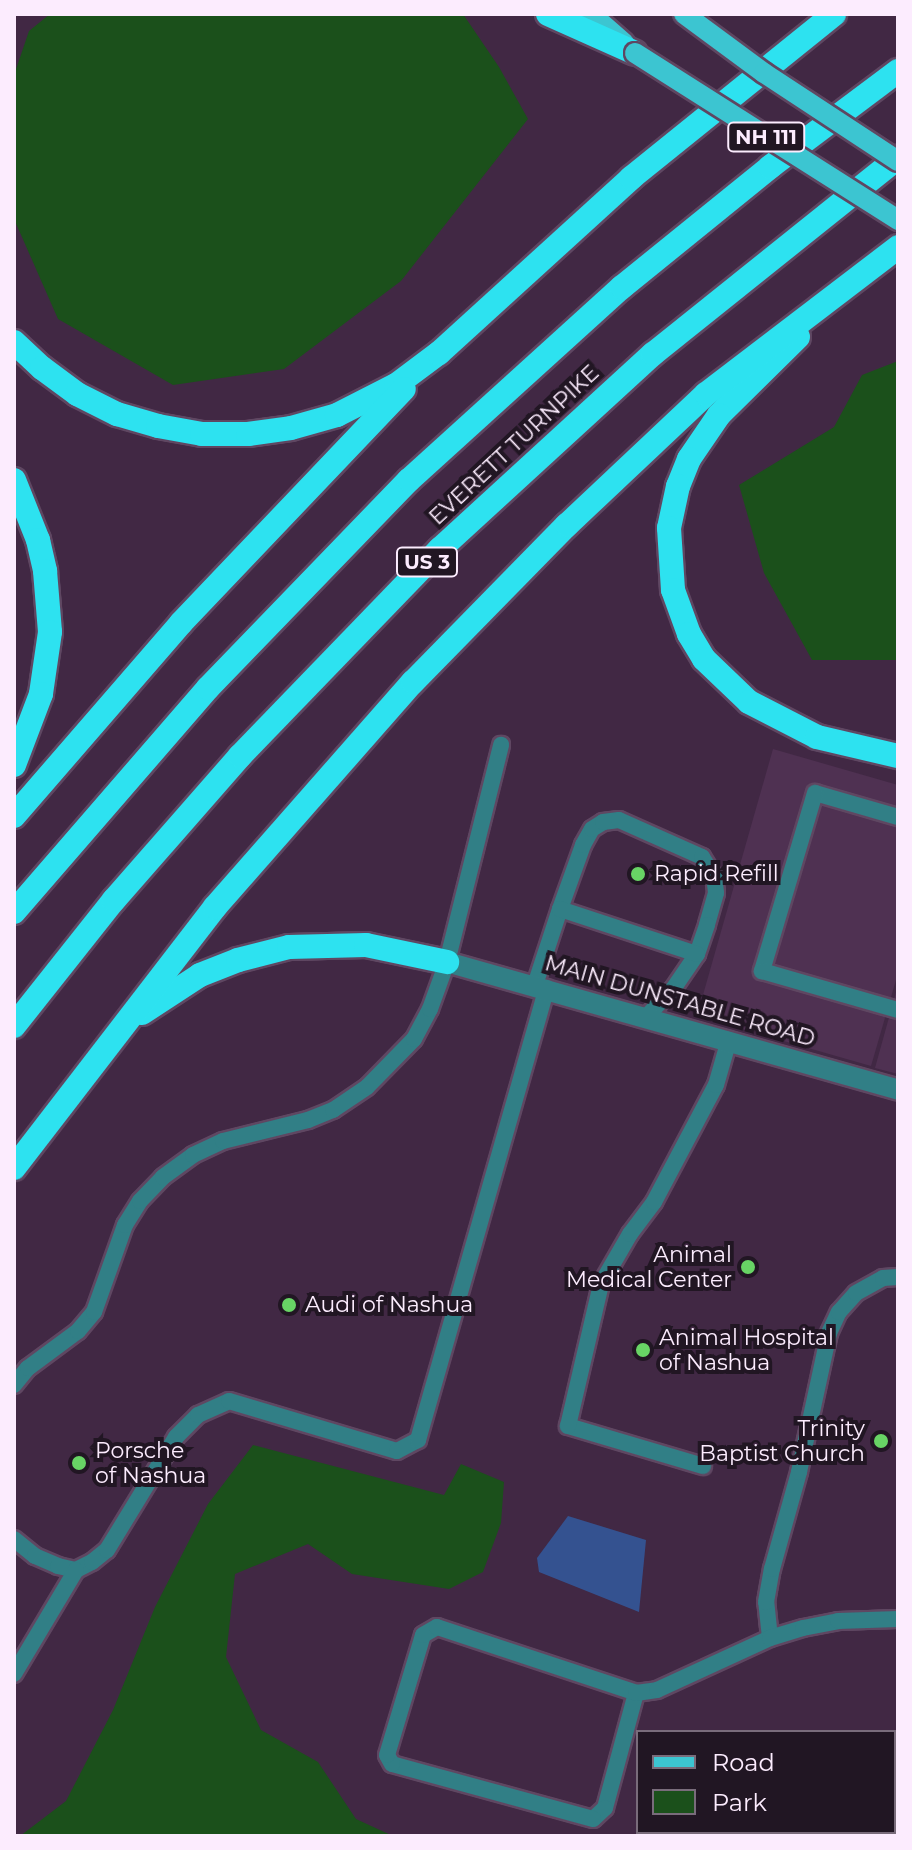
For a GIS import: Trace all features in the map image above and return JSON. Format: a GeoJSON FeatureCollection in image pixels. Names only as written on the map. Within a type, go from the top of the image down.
{"type":"FeatureCollection","features":[{"type":"Feature","properties":{"kind":"highway"},"geometry":{"type":"LineString","coordinates":[[548,14],[635,53]]}},
{"type":"Feature","properties":{"kind":"highway"},"geometry":{"type":"LineString","coordinates":[[14,816],[181,623],[439,353],[620,188],[834,14]]}},
{"type":"Feature","properties":{"kind":"highway"},"geometry":{"type":"LineString","coordinates":[[748,83],[843,14]]}},
{"type":"Feature","properties":{"kind":"highway","name":"EVERETT TURNPIKE"},"geometry":{"type":"LineString","coordinates":[[14,912],[208,688],[409,480],[622,287],[770,167],[898,71]]}},
{"type":"Feature","properties":{"kind":"highway","name":"EVERETT TURNPIKE"},"geometry":{"type":"LineString","coordinates":[[14,1026],[114,900],[240,756],[440,549],[653,354],[898,160]]}},
{"type":"Feature","properties":{"kind":"highway"},"geometry":{"type":"LineString","coordinates":[[14,1168],[215,907],[304,802],[525,566],[706,394],[898,247]]}},
{"type":"Feature","properties":{"kind":"highway"},"geometry":{"type":"LineString","coordinates":[[865,272],[719,415],[703,436],[678,486],[669,528],[668,559],[673,590],[689,634],[725,683],[765,713],[799,730],[838,744],[898,756]]}},
{"type":"Feature","properties":{"kind":"highway"},"geometry":{"type":"LineString","coordinates":[[14,342],[60,382],[96,404],[138,421],[202,434],[271,432],[337,415],[396,385],[439,353]]}},
{"type":"Feature","properties":{"kind":"highway"},"geometry":{"type":"LineString","coordinates":[[14,480],[38,540],[45,571],[50,632],[41,694],[14,765]]}},
{"type":"Feature","properties":{"kind":"highway"},"geometry":{"type":"LineString","coordinates":[[107,1044],[176,988],[226,964],[278,948],[322,943],[366,945],[447,962]]}},
{"type":"Feature","properties":{"kind":"main road","name":"NH 111"},"geometry":{"type":"LineString","coordinates":[[591,14],[635,53],[898,220]]}},
{"type":"Feature","properties":{"kind":"main road","name":"NH 111"},"geometry":{"type":"LineString","coordinates":[[684,14],[764,73],[898,160]]}},
{"type":"Feature","properties":{"kind":"street","name":"MAIN DUNSTABLE ROAD"},"geometry":{"type":"LineString","coordinates":[[447,962],[898,1089]]}},
{"type":"Feature","properties":{"kind":"lane"},"geometry":{"type":"LineString","coordinates":[[14,1385],[28,1368],[78,1331],[94,1312],[125,1225],[140,1201],[163,1177],[193,1155],[223,1141],[308,1120],[333,1110],[367,1087],[414,1039],[430,1009],[447,962],[501,745]]}},
{"type":"Feature","properties":{"kind":"lane"},"geometry":{"type":"LineString","coordinates":[[898,817],[815,793],[762,971],[898,1010]]}},
{"type":"Feature","properties":{"kind":"lane"},"geometry":{"type":"LineString","coordinates":[[14,1674],[76,1570],[107,1550],[176,1437],[198,1415],[229,1401],[397,1451],[418,1440],[560,909],[592,829],[603,822],[619,820],[687,848],[702,857],[714,876],[716,893],[697,954],[673,989],[646,1017]]}},
{"type":"Feature","properties":{"kind":"lane"},"geometry":{"type":"LineString","coordinates":[[560,909],[697,954]]}},
{"type":"Feature","properties":{"kind":"lane"},"geometry":{"type":"LineString","coordinates":[[703,1466],[568,1426],[601,1284],[630,1234],[654,1202],[716,1085],[729,1040]]}},
{"type":"Feature","properties":{"kind":"lane"},"geometry":{"type":"LineString","coordinates":[[770,1638],[766,1602],[772,1569],[799,1472],[829,1333],[839,1312],[856,1293],[890,1277]]}},
{"type":"Feature","properties":{"kind":"lane"},"geometry":{"type":"LineString","coordinates":[[14,1539],[35,1556],[76,1570]]}},
{"type":"Feature","properties":{"kind":"lane"},"geometry":{"type":"LineString","coordinates":[[636,1693],[605,1808],[593,1819],[392,1764],[387,1755],[423,1635],[437,1627],[636,1693],[657,1690],[770,1638],[838,1621],[898,1619]]}},
{"type":"Feature","properties":{"kind":"shaded area"},"geometry":{"type":"Polygon","coordinates":[[[773,749],[898,785],[898,973],[871,1066],[697,1016],[773,749]]]}},
{"type":"Feature","properties":{"kind":"shaded area"},"geometry":{"type":"Polygon","coordinates":[[[898,985],[898,1074],[875,1068],[898,985]]]}},
{"type":"Feature","properties":{"kind":"green space"},"geometry":{"type":"Polygon","coordinates":[[[50,14],[463,14],[499,67],[528,119],[401,281],[284,369],[173,385],[58,319],[14,219],[14,75],[29,31],[50,14]]]}},
{"type":"Feature","properties":{"kind":"green space"},"geometry":{"type":"Polygon","coordinates":[[[898,361],[898,660],[812,660],[764,573],[739,485],[834,427],[862,375],[898,361]]]}},
{"type":"Feature","properties":{"kind":"green space"},"geometry":{"type":"Polygon","coordinates":[[[253,1445],[444,1495],[461,1464],[504,1482],[501,1523],[483,1572],[449,1589],[352,1574],[308,1544],[235,1574],[226,1657],[261,1730],[318,1762],[356,1819],[393,1836],[20,1836],[66,1801],[113,1710],[155,1607],[208,1504],[253,1445]]]}},
{"type":"Feature","properties":{"kind":"water"},"geometry":{"type":"Polygon","coordinates":[[[568,1516],[646,1540],[639,1612],[539,1572],[537,1558],[568,1516]]]}},
{"type":"Feature","properties":{"kind":"place","name":"Rapid Refill"},"geometry":{"type":"Point","coordinates":[638,874]}},
{"type":"Feature","properties":{"kind":"place","name":"Animal Medical Center"},"geometry":{"type":"Point","coordinates":[748,1267]}},
{"type":"Feature","properties":{"kind":"place","name":"Audi of Nashua"},"geometry":{"type":"Point","coordinates":[289,1305]}},
{"type":"Feature","properties":{"kind":"place","name":"Animal Hospital of Nashua"},"geometry":{"type":"Point","coordinates":[643,1350]}},
{"type":"Feature","properties":{"kind":"place","name":"Trinity Baptist Church"},"geometry":{"type":"Point","coordinates":[881,1441]}},
{"type":"Feature","properties":{"kind":"place","name":"Porsche of Nashua"},"geometry":{"type":"Point","coordinates":[79,1463]}}]}
